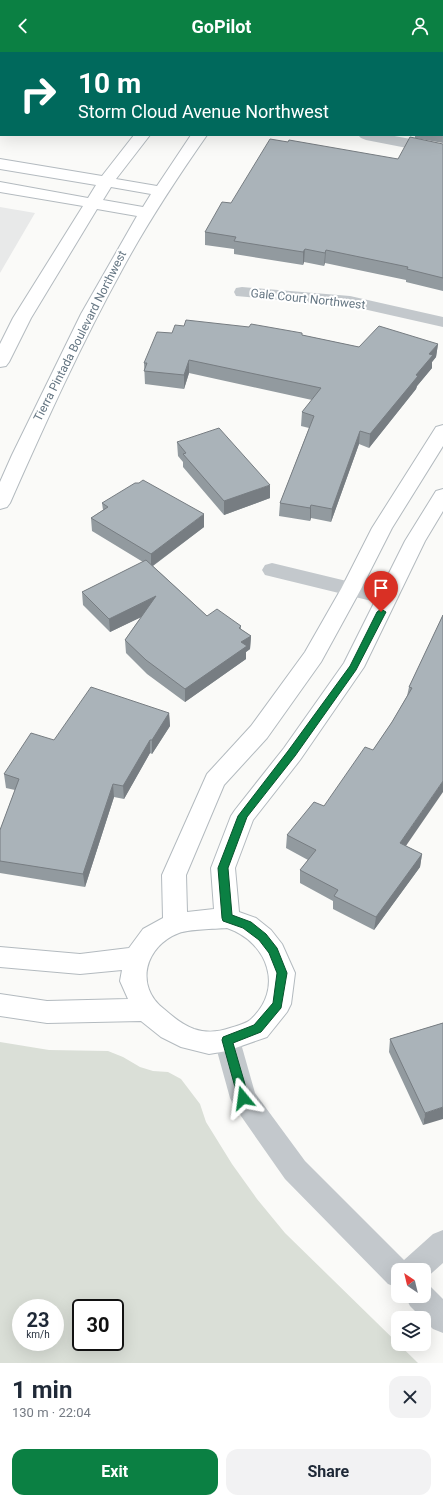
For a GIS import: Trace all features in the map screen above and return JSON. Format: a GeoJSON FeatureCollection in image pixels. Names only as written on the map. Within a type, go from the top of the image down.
{"type":"FeatureCollection","features":[{"type":"Feature","properties":{"kind":"street"},"geometry":{"type":"LineString","coordinates":[[0,362],[22,318],[92,204],[106,182],[141,136]]}},
{"type":"Feature","properties":{"kind":"street","name":"Tierra Pintada Boulevard Northwest"},"geometry":{"type":"LineString","coordinates":[[0,503],[43,406],[84,323],[126,245],[198,136]]}},
{"type":"Feature","properties":{"kind":"street"},"geometry":{"type":"LineString","coordinates":[[371,136],[443,150]]}},
{"type":"Feature","properties":{"kind":"street"},"geometry":{"type":"LineString","coordinates":[[0,164],[161,191]]}},
{"type":"Feature","properties":{"kind":"street"},"geometry":{"type":"LineString","coordinates":[[0,187],[146,213]]}},
{"type":"Feature","properties":{"kind":"street","name":"Gale Court Northwest"},"geometry":{"type":"LineString","coordinates":[[242,292],[350,301],[443,322]]}},
{"type":"Feature","properties":{"kind":"street"},"geometry":{"type":"LineString","coordinates":[[175,923],[174,875],[215,780],[259,732],[313,657],[351,589],[382,528],[443,431]]}},
{"type":"Feature","properties":{"kind":"street"},"geometry":{"type":"LineString","coordinates":[[227,918],[223,868],[243,816],[292,754],[353,667],[415,540],[443,495]]}},
{"type":"Feature","properties":{"kind":"street"},"geometry":{"type":"LineString","coordinates":[[272,570],[388,598]]}},
{"type":"Feature","properties":{"kind":"street"},"geometry":{"type":"LineString","coordinates":[[227,918],[247,925],[262,937],[273,951],[282,973],[278,1004],[258,1029],[227,1040],[209,1043],[190,1039],[170,1029],[146,1010],[133,981],[136,958],[152,936],[175,923],[227,918]]}},
{"type":"Feature","properties":{"kind":"street"},"geometry":{"type":"LineString","coordinates":[[0,957],[80,964],[136,958]]}},
{"type":"Feature","properties":{"kind":"street"},"geometry":{"type":"LineString","coordinates":[[0,1004],[46,1012],[146,1010]]}},
{"type":"Feature","properties":{"kind":"street"},"geometry":{"type":"LineString","coordinates":[[227,1040],[243,1098],[295,1170],[391,1267]]}},
{"type":"Feature","properties":{"kind":"street"},"geometry":{"type":"LineString","coordinates":[[422,1263],[443,1244]]}},
{"type":"Feature","properties":{"kind":"street"},"geometry":{"type":"LineString","coordinates":[[427,1303],[443,1319]]}},
{"type":"Feature","properties":{"kind":"shaded area"},"geometry":{"type":"Polygon","coordinates":[[[0,207],[35,213],[0,273],[0,207]]]}},
{"type":"Feature","properties":{"kind":"shaded area"},"geometry":{"type":"Polygon","coordinates":[[[0,1042],[49,1050],[108,1051],[123,1057],[140,1067],[153,1071],[168,1072],[181,1079],[200,1104],[206,1122],[232,1164],[257,1199],[285,1233],[391,1337],[391,1351],[406,1351],[418,1363],[0,1363],[0,1042]]]}},
{"type":"Feature","properties":{"kind":"building"},"geometry":{"type":"Polygon","coordinates":[[[410,137],[443,144],[443,278],[407,269],[408,267],[326,250],[325,253],[305,249],[303,252],[234,241],[236,237],[205,232],[222,202],[231,203],[270,139],[288,142],[289,140],[398,159],[410,137]]]}},
{"type":"Feature","properties":{"kind":"building"},"geometry":{"type":"Polygon","coordinates":[[[186,320],[249,327],[251,324],[302,333],[302,335],[359,347],[379,326],[438,344],[429,354],[433,355],[416,375],[418,376],[370,434],[360,431],[332,509],[311,505],[310,508],[280,503],[314,416],[302,412],[321,388],[189,360],[184,375],[144,371],[147,363],[144,363],[157,332],[172,333],[175,325],[184,326],[186,320]]]}},
{"type":"Feature","properties":{"kind":"building"},"geometry":{"type":"Polygon","coordinates":[[[219,428],[270,485],[224,501],[183,454],[186,453],[177,442],[219,428]]]}},
{"type":"Feature","properties":{"kind":"building"},"geometry":{"type":"Polygon","coordinates":[[[143,480],[204,514],[151,554],[91,518],[108,507],[102,503],[135,483],[139,483],[143,480]]]}},
{"type":"Feature","properties":{"kind":"building"},"geometry":{"type":"Polygon","coordinates":[[[146,560],[207,616],[217,609],[241,626],[239,628],[251,636],[241,642],[247,646],[185,689],[146,660],[125,640],[156,596],[109,619],[82,592],[146,560]]]}},
{"type":"Feature","properties":{"kind":"building"},"geometry":{"type":"Polygon","coordinates":[[[443,615],[443,781],[400,843],[422,854],[376,917],[334,896],[338,890],[300,870],[316,850],[287,835],[314,802],[324,806],[365,747],[373,750],[412,688],[409,687],[443,615]]]}},
{"type":"Feature","properties":{"kind":"building"},"geometry":{"type":"Polygon","coordinates":[[[91,687],[169,713],[152,740],[150,740],[123,786],[113,784],[83,874],[0,861],[0,830],[19,779],[4,774],[31,733],[54,740],[91,687]]]}},
{"type":"Feature","properties":{"kind":"building"},"geometry":{"type":"Polygon","coordinates":[[[443,1023],[443,1107],[425,1113],[390,1039],[443,1023]]]}},
{"type":"Feature","properties":{"kind":"route"},"geometry":{"type":"LineString","coordinates":[[243,1098],[227,1040],[258,1029],[278,1004],[282,973],[273,951],[262,937],[247,925],[227,918],[223,868],[243,816],[292,754],[353,667],[381,612]]}}]}
